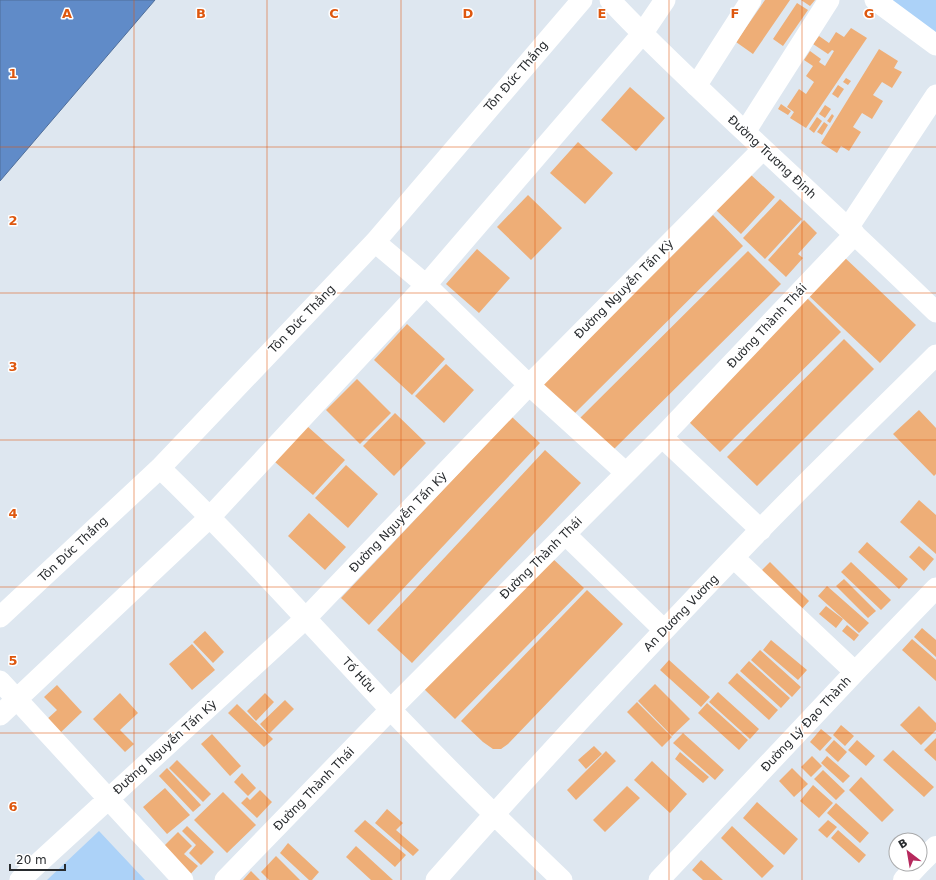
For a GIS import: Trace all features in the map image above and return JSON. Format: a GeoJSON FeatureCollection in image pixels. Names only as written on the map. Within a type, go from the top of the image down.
{"type":"FeatureCollection","features":[{"type":"Feature","properties":{"kind":"main road"},"geometry":{"type":"LineString","coordinates":[[928,856],[936,847]]}},
{"type":"Feature","properties":{"kind":"main road"},"geometry":{"type":"LineString","coordinates":[[904,880],[912,872]]}},
{"type":"Feature","properties":{"kind":"street","name":"Tôn Đức Thắng"},"geometry":{"type":"LineString","coordinates":[[0,617],[160,468],[375,242],[582,0]]}},
{"type":"Feature","properties":{"kind":"street","name":"Đường Trương Định"},"geometry":{"type":"LineString","coordinates":[[610,0],[642,34],[696,86],[852,231],[936,312]]}},
{"type":"Feature","properties":{"kind":"street"},"geometry":{"type":"LineString","coordinates":[[0,715],[210,517],[426,284],[642,34],[665,0]]}},
{"type":"Feature","properties":{"kind":"street"},"geometry":{"type":"LineString","coordinates":[[696,86],[751,0]]}},
{"type":"Feature","properties":{"kind":"street"},"geometry":{"type":"LineString","coordinates":[[745,132],[829,0]]}},
{"type":"Feature","properties":{"kind":"street"},"geometry":{"type":"LineString","coordinates":[[875,0],[936,45]]}},
{"type":"Feature","properties":{"kind":"street","name":"Đường Thành Thái"},"geometry":{"type":"LineString","coordinates":[[226,880],[391,709],[662,437],[852,231],[936,95]]}},
{"type":"Feature","properties":{"kind":"street","name":"Đường Nguyễn Tấn Kỳ"},"geometry":{"type":"LineString","coordinates":[[20,880],[306,618],[530,385],[763,149]]}},
{"type":"Feature","properties":{"kind":"street"},"geometry":{"type":"LineString","coordinates":[[375,242],[426,284],[530,385],[626,473]]}},
{"type":"Feature","properties":{"kind":"street","name":"An Dương Vương"},"geometry":{"type":"LineString","coordinates":[[436,880],[494,814],[664,630],[760,530],[936,355]]}},
{"type":"Feature","properties":{"kind":"street"},"geometry":{"type":"LineString","coordinates":[[662,437],[760,530]]}},
{"type":"Feature","properties":{"kind":"street","name":"Tố Hữu"},"geometry":{"type":"LineString","coordinates":[[160,468],[210,517],[391,709],[494,814],[562,880]]}},
{"type":"Feature","properties":{"kind":"street"},"geometry":{"type":"LineString","coordinates":[[565,534],[664,630]]}},
{"type":"Feature","properties":{"kind":"street","name":"Đường Lý Đạo Thành"},"geometry":{"type":"LineString","coordinates":[[659,880],[855,672],[734,558]]}},
{"type":"Feature","properties":{"kind":"street"},"geometry":{"type":"LineString","coordinates":[[855,672],[934,594]]}},
{"type":"Feature","properties":{"kind":"street"},"geometry":{"type":"LineString","coordinates":[[0,681],[183,880]]}},
{"type":"Feature","properties":{"kind":"shaded area"},"geometry":{"type":"Polygon","coordinates":[[[0,0],[155,0],[0,181],[0,0]]]}},
{"type":"Feature","properties":{"kind":"shaded area"},"geometry":{"type":"Polygon","coordinates":[[[877,0],[936,0],[936,41],[877,0]]]}},
{"type":"Feature","properties":{"kind":"shaded area"},"geometry":{"type":"Polygon","coordinates":[[[99,831],[145,880],[47,880],[99,831]]]}},
{"type":"Feature","properties":{"kind":"building"},"geometry":{"type":"Polygon","coordinates":[[[765,0],[790,0],[753,54],[736,42],[765,0]]]}},
{"type":"Feature","properties":{"kind":"building"},"geometry":{"type":"Polygon","coordinates":[[[801,0],[815,0],[810,6],[801,0]]]}},
{"type":"Feature","properties":{"kind":"building"},"geometry":{"type":"Polygon","coordinates":[[[797,3],[808,10],[783,46],[773,39],[797,3]]]}},
{"type":"Feature","properties":{"kind":"building"},"geometry":{"type":"Polygon","coordinates":[[[851,28],[867,38],[806,128],[790,118],[794,112],[787,107],[799,89],[806,94],[814,82],[806,76],[813,66],[804,60],[810,51],[821,59],[819,62],[825,66],[834,51],[832,50],[828,54],[813,44],[819,36],[829,43],[836,32],[844,37],[851,28]]]}},
{"type":"Feature","properties":{"kind":"building"},"geometry":{"type":"Polygon","coordinates":[[[879,49],[898,61],[894,68],[902,72],[892,88],[882,82],[873,95],[883,101],[872,119],[862,113],[853,127],[861,132],[849,151],[841,146],[837,153],[821,143],[879,49]]]}},
{"type":"Feature","properties":{"kind":"building"},"geometry":{"type":"Polygon","coordinates":[[[846,78],[851,81],[848,85],[843,82],[846,78]]]}},
{"type":"Feature","properties":{"kind":"building"},"geometry":{"type":"Polygon","coordinates":[[[838,85],[844,89],[838,98],[832,94],[838,85]]]}},
{"type":"Feature","properties":{"kind":"building"},"geometry":{"type":"Polygon","coordinates":[[[630,87],[665,118],[636,151],[601,120],[630,87]]]}},
{"type":"Feature","properties":{"kind":"building"},"geometry":{"type":"Polygon","coordinates":[[[781,104],[791,111],[788,115],[778,109],[781,104]]]}},
{"type":"Feature","properties":{"kind":"building"},"geometry":{"type":"Polygon","coordinates":[[[825,105],[831,109],[825,118],[819,114],[825,105]]]}},
{"type":"Feature","properties":{"kind":"building"},"geometry":{"type":"Polygon","coordinates":[[[832,114],[834,116],[830,123],[827,121],[832,114]]]}},
{"type":"Feature","properties":{"kind":"building"},"geometry":{"type":"Polygon","coordinates":[[[817,117],[822,121],[814,133],[809,129],[817,117]]]}},
{"type":"Feature","properties":{"kind":"building"},"geometry":{"type":"Polygon","coordinates":[[[824,122],[828,125],[822,135],[817,132],[824,122]]]}},
{"type":"Feature","properties":{"kind":"building"},"geometry":{"type":"Polygon","coordinates":[[[578,142],[613,173],[585,204],[550,173],[578,142]]]}},
{"type":"Feature","properties":{"kind":"building"},"geometry":{"type":"Polygon","coordinates":[[[750,174],[775,197],[741,234],[716,210],[750,174]]]}},
{"type":"Feature","properties":{"kind":"building"},"geometry":{"type":"Polygon","coordinates":[[[528,195],[562,228],[531,260],[497,227],[528,195]]]}},
{"type":"Feature","properties":{"kind":"building"},"geometry":{"type":"Polygon","coordinates":[[[780,199],[802,219],[765,259],[743,238],[780,199]]]}},
{"type":"Feature","properties":{"kind":"building"},"geometry":{"type":"Polygon","coordinates":[[[713,215],[743,246],[573,415],[542,385],[713,215]]]}},
{"type":"Feature","properties":{"kind":"building"},"geometry":{"type":"Polygon","coordinates":[[[804,220],[817,233],[798,254],[803,258],[786,277],[768,260],[804,220]]]}},
{"type":"Feature","properties":{"kind":"building"},"geometry":{"type":"Polygon","coordinates":[[[477,249],[510,278],[479,313],[446,284],[477,249]]]}},
{"type":"Feature","properties":{"kind":"building"},"geometry":{"type":"Polygon","coordinates":[[[748,251],[781,284],[610,453],[578,420],[748,251]]]}},
{"type":"Feature","properties":{"kind":"building"},"geometry":{"type":"Polygon","coordinates":[[[843,256],[916,325],[880,363],[807,294],[843,256]]]}},
{"type":"Feature","properties":{"kind":"building"},"geometry":{"type":"Polygon","coordinates":[[[807,298],[841,332],[720,452],[686,419],[807,298]]]}},
{"type":"Feature","properties":{"kind":"building"},"geometry":{"type":"Polygon","coordinates":[[[407,324],[445,359],[412,395],[374,360],[407,324]]]}},
{"type":"Feature","properties":{"kind":"building"},"geometry":{"type":"Polygon","coordinates":[[[844,339],[874,369],[757,486],[727,457],[844,339]]]}},
{"type":"Feature","properties":{"kind":"building"},"geometry":{"type":"Polygon","coordinates":[[[446,364],[474,390],[444,423],[415,396],[446,364]]]}},
{"type":"Feature","properties":{"kind":"building"},"geometry":{"type":"Polygon","coordinates":[[[357,379],[391,413],[360,444],[326,410],[357,379]]]}},
{"type":"Feature","properties":{"kind":"building"},"geometry":{"type":"Polygon","coordinates":[[[919,410],[936,428],[936,474],[934,476],[893,434],[919,410]]]}},
{"type":"Feature","properties":{"kind":"building"},"geometry":{"type":"Polygon","coordinates":[[[395,413],[426,443],[394,476],[363,446],[395,413]]]}},
{"type":"Feature","properties":{"kind":"building"},"geometry":{"type":"Polygon","coordinates":[[[512,417],[540,443],[369,625],[341,598],[512,417]]]}},
{"type":"Feature","properties":{"kind":"building"},"geometry":{"type":"Polygon","coordinates":[[[307,426],[345,460],[313,495],[275,462],[307,426]]]}},
{"type":"Feature","properties":{"kind":"building"},"geometry":{"type":"Polygon","coordinates":[[[545,450],[581,483],[412,663],[377,630],[545,450]]]}},
{"type":"Feature","properties":{"kind":"building"},"geometry":{"type":"Polygon","coordinates":[[[346,465],[378,494],[348,528],[315,498],[346,465]]]}},
{"type":"Feature","properties":{"kind":"building"},"geometry":{"type":"Polygon","coordinates":[[[919,500],[936,515],[936,554],[900,522],[919,500]]]}},
{"type":"Feature","properties":{"kind":"building"},"geometry":{"type":"Polygon","coordinates":[[[309,513],[346,547],[325,570],[288,536],[309,513]]]}},
{"type":"Feature","properties":{"kind":"building"},"geometry":{"type":"Polygon","coordinates":[[[867,542],[908,579],[899,589],[858,552],[867,542]]]}},
{"type":"Feature","properties":{"kind":"building"},"geometry":{"type":"Polygon","coordinates":[[[919,546],[934,559],[924,571],[909,557],[919,546]]]}},
{"type":"Feature","properties":{"kind":"building"},"geometry":{"type":"Polygon","coordinates":[[[551,557],[584,588],[455,719],[423,688],[551,557]]]}},
{"type":"Feature","properties":{"kind":"building"},"geometry":{"type":"Polygon","coordinates":[[[770,562],[809,601],[800,611],[760,572],[770,562]]]}},
{"type":"Feature","properties":{"kind":"building"},"geometry":{"type":"Polygon","coordinates":[[[851,562],[891,600],[881,610],[841,572],[851,562]]]}},
{"type":"Feature","properties":{"kind":"building"},"geometry":{"type":"Polygon","coordinates":[[[844,579],[876,611],[868,618],[836,586],[844,579]]]}},
{"type":"Feature","properties":{"kind":"building"},"geometry":{"type":"Polygon","coordinates":[[[827,586],[869,623],[859,633],[818,596],[827,586]]]}},
{"type":"Feature","properties":{"kind":"building"},"geometry":{"type":"Polygon","coordinates":[[[587,590],[623,624],[508,744],[501,749],[493,749],[483,742],[461,721],[587,590]]]}},
{"type":"Feature","properties":{"kind":"building"},"geometry":{"type":"Polygon","coordinates":[[[826,606],[843,619],[836,628],[819,614],[826,606]]]}},
{"type":"Feature","properties":{"kind":"building"},"geometry":{"type":"Polygon","coordinates":[[[847,625],[859,635],[854,641],[842,631],[847,625]]]}},
{"type":"Feature","properties":{"kind":"building"},"geometry":{"type":"Polygon","coordinates":[[[922,628],[936,640],[936,657],[914,637],[922,628]]]}},
{"type":"Feature","properties":{"kind":"building"},"geometry":{"type":"Polygon","coordinates":[[[205,631],[224,652],[213,663],[193,642],[205,631]]]}},
{"type":"Feature","properties":{"kind":"building"},"geometry":{"type":"Polygon","coordinates":[[[912,639],[936,660],[936,681],[902,650],[912,639]]]}},
{"type":"Feature","properties":{"kind":"building"},"geometry":{"type":"Polygon","coordinates":[[[771,640],[807,670],[798,680],[763,650],[771,640]]]}},
{"type":"Feature","properties":{"kind":"building"},"geometry":{"type":"Polygon","coordinates":[[[192,644],[215,670],[192,690],[169,664],[192,644]]]}},
{"type":"Feature","properties":{"kind":"building"},"geometry":{"type":"Polygon","coordinates":[[[760,650],[801,687],[792,697],[751,660],[760,650]]]}},
{"type":"Feature","properties":{"kind":"building"},"geometry":{"type":"Polygon","coordinates":[[[669,660],[710,697],[701,707],[660,670],[669,660]]]}},
{"type":"Feature","properties":{"kind":"building"},"geometry":{"type":"Polygon","coordinates":[[[749,661],[790,698],[781,708],[740,671],[749,661]]]}},
{"type":"Feature","properties":{"kind":"building"},"geometry":{"type":"Polygon","coordinates":[[[737,673],[778,710],[769,720],[728,683],[737,673]]]}},
{"type":"Feature","properties":{"kind":"building"},"geometry":{"type":"Polygon","coordinates":[[[655,684],[690,719],[672,736],[638,701],[655,684]]]}},
{"type":"Feature","properties":{"kind":"building"},"geometry":{"type":"Polygon","coordinates":[[[57,685],[82,712],[58,735],[45,721],[57,710],[44,697],[57,685]]]}},
{"type":"Feature","properties":{"kind":"building"},"geometry":{"type":"Polygon","coordinates":[[[718,692],[759,729],[750,739],[709,702],[718,692]]]}},
{"type":"Feature","properties":{"kind":"building"},"geometry":{"type":"Polygon","coordinates":[[[120,693],[138,713],[120,730],[134,744],[125,752],[93,719],[120,693]]]}},
{"type":"Feature","properties":{"kind":"building"},"geometry":{"type":"Polygon","coordinates":[[[265,693],[274,702],[256,721],[247,711],[265,693]]]}},
{"type":"Feature","properties":{"kind":"building"},"geometry":{"type":"Polygon","coordinates":[[[285,700],[294,709],[269,734],[260,724],[285,700]]]}},
{"type":"Feature","properties":{"kind":"building"},"geometry":{"type":"Polygon","coordinates":[[[637,702],[672,737],[662,747],[627,712],[637,702]]]}},
{"type":"Feature","properties":{"kind":"building"},"geometry":{"type":"Polygon","coordinates":[[[707,703],[748,740],[739,750],[698,713],[707,703]]]}},
{"type":"Feature","properties":{"kind":"building"},"geometry":{"type":"Polygon","coordinates":[[[237,704],[273,739],[264,747],[228,713],[237,704]]]}},
{"type":"Feature","properties":{"kind":"building"},"geometry":{"type":"Polygon","coordinates":[[[919,706],[936,723],[936,730],[921,745],[900,725],[919,706]]]}},
{"type":"Feature","properties":{"kind":"building"},"geometry":{"type":"Polygon","coordinates":[[[841,725],[854,736],[845,746],[833,735],[841,725]]]}},
{"type":"Feature","properties":{"kind":"building"},"geometry":{"type":"Polygon","coordinates":[[[821,729],[832,738],[820,751],[810,742],[821,729]]]}},
{"type":"Feature","properties":{"kind":"building"},"geometry":{"type":"Polygon","coordinates":[[[683,733],[724,770],[715,780],[673,743],[683,733]]]}},
{"type":"Feature","properties":{"kind":"building"},"geometry":{"type":"Polygon","coordinates":[[[212,734],[241,766],[230,776],[201,744],[212,734]]]}},
{"type":"Feature","properties":{"kind":"building"},"geometry":{"type":"Polygon","coordinates":[[[936,738],[936,761],[924,750],[936,738]]]}},
{"type":"Feature","properties":{"kind":"building"},"geometry":{"type":"Polygon","coordinates":[[[834,740],[847,752],[838,762],[825,750],[834,740]]]}},
{"type":"Feature","properties":{"kind":"building"},"geometry":{"type":"Polygon","coordinates":[[[857,740],[875,756],[866,766],[848,750],[857,740]]]}},
{"type":"Feature","properties":{"kind":"building"},"geometry":{"type":"Polygon","coordinates":[[[594,746],[602,754],[586,769],[578,760],[594,746]]]}},
{"type":"Feature","properties":{"kind":"building"},"geometry":{"type":"Polygon","coordinates":[[[893,750],[934,787],[924,797],[883,760],[893,750]]]}},
{"type":"Feature","properties":{"kind":"building"},"geometry":{"type":"Polygon","coordinates":[[[606,751],[616,761],[576,800],[567,790],[606,751]]]}},
{"type":"Feature","properties":{"kind":"building"},"geometry":{"type":"Polygon","coordinates":[[[680,752],[709,777],[703,783],[675,759],[680,752]]]}},
{"type":"Feature","properties":{"kind":"building"},"geometry":{"type":"Polygon","coordinates":[[[812,756],[822,766],[811,777],[801,767],[812,756]]]}},
{"type":"Feature","properties":{"kind":"building"},"geometry":{"type":"Polygon","coordinates":[[[827,756],[850,776],[843,783],[821,763],[827,756]]]}},
{"type":"Feature","properties":{"kind":"building"},"geometry":{"type":"Polygon","coordinates":[[[177,760],[211,794],[203,802],[169,768],[177,760]]]}},
{"type":"Feature","properties":{"kind":"building"},"geometry":{"type":"Polygon","coordinates":[[[652,761],[687,794],[670,813],[634,780],[652,761]]]}},
{"type":"Feature","properties":{"kind":"building"},"geometry":{"type":"Polygon","coordinates":[[[167,768],[201,805],[193,812],[159,776],[167,768]]]}},
{"type":"Feature","properties":{"kind":"building"},"geometry":{"type":"Polygon","coordinates":[[[792,768],[808,784],[794,797],[779,781],[792,768]]]}},
{"type":"Feature","properties":{"kind":"building"},"geometry":{"type":"Polygon","coordinates":[[[823,770],[845,791],[836,800],[814,779],[823,770]]]}},
{"type":"Feature","properties":{"kind":"building"},"geometry":{"type":"Polygon","coordinates":[[[242,773],[256,788],[248,796],[234,782],[242,773]]]}},
{"type":"Feature","properties":{"kind":"building"},"geometry":{"type":"Polygon","coordinates":[[[861,777],[894,810],[882,822],[849,790],[861,777]]]}},
{"type":"Feature","properties":{"kind":"building"},"geometry":{"type":"Polygon","coordinates":[[[813,785],[833,803],[819,818],[800,801],[813,785]]]}},
{"type":"Feature","properties":{"kind":"building"},"geometry":{"type":"Polygon","coordinates":[[[627,786],[640,798],[605,832],[593,820],[627,786]]]}},
{"type":"Feature","properties":{"kind":"building"},"geometry":{"type":"Polygon","coordinates":[[[165,788],[190,815],[167,834],[143,807],[165,788]]]}},
{"type":"Feature","properties":{"kind":"building"},"geometry":{"type":"Polygon","coordinates":[[[260,790],[272,802],[257,818],[241,803],[247,797],[250,800],[260,790]]]}},
{"type":"Feature","properties":{"kind":"building"},"geometry":{"type":"Polygon","coordinates":[[[223,792],[256,825],[227,853],[194,820],[223,792]]]}},
{"type":"Feature","properties":{"kind":"building"},"geometry":{"type":"Polygon","coordinates":[[[757,802],[798,839],[784,855],[743,818],[757,802]]]}},
{"type":"Feature","properties":{"kind":"building"},"geometry":{"type":"Polygon","coordinates":[[[836,803],[869,833],[860,843],[827,813],[836,803]]]}},
{"type":"Feature","properties":{"kind":"building"},"geometry":{"type":"Polygon","coordinates":[[[387,809],[403,823],[396,830],[419,850],[413,856],[375,823],[387,809]]]}},
{"type":"Feature","properties":{"kind":"building"},"geometry":{"type":"Polygon","coordinates":[[[365,820],[406,855],[395,867],[354,831],[365,820]]]}},
{"type":"Feature","properties":{"kind":"building"},"geometry":{"type":"Polygon","coordinates":[[[828,820],[837,827],[827,838],[818,830],[828,820]]]}},
{"type":"Feature","properties":{"kind":"building"},"geometry":{"type":"Polygon","coordinates":[[[187,826],[214,852],[201,865],[189,853],[196,845],[182,831],[187,826]]]}},
{"type":"Feature","properties":{"kind":"building"},"geometry":{"type":"Polygon","coordinates":[[[732,826],[774,866],[762,878],[721,838],[732,826]]]}},
{"type":"Feature","properties":{"kind":"building"},"geometry":{"type":"Polygon","coordinates":[[[838,830],[866,855],[859,863],[831,838],[838,830]]]}},
{"type":"Feature","properties":{"kind":"building"},"geometry":{"type":"Polygon","coordinates":[[[178,832],[192,846],[184,854],[198,866],[186,879],[158,852],[178,832]]]}},
{"type":"Feature","properties":{"kind":"building"},"geometry":{"type":"Polygon","coordinates":[[[288,843],[319,872],[312,880],[309,880],[280,853],[288,843]]]}},
{"type":"Feature","properties":{"kind":"building"},"geometry":{"type":"Polygon","coordinates":[[[356,846],[393,880],[371,880],[346,857],[356,846]]]}},
{"type":"Feature","properties":{"kind":"building"},"geometry":{"type":"Polygon","coordinates":[[[276,856],[300,880],[269,880],[261,872],[276,856]]]}},
{"type":"Feature","properties":{"kind":"building"},"geometry":{"type":"Polygon","coordinates":[[[701,860],[723,880],[703,880],[692,870],[701,860]]]}},
{"type":"Feature","properties":{"kind":"building"},"geometry":{"type":"Polygon","coordinates":[[[251,871],[260,880],[243,880],[251,871]]]}}]}
